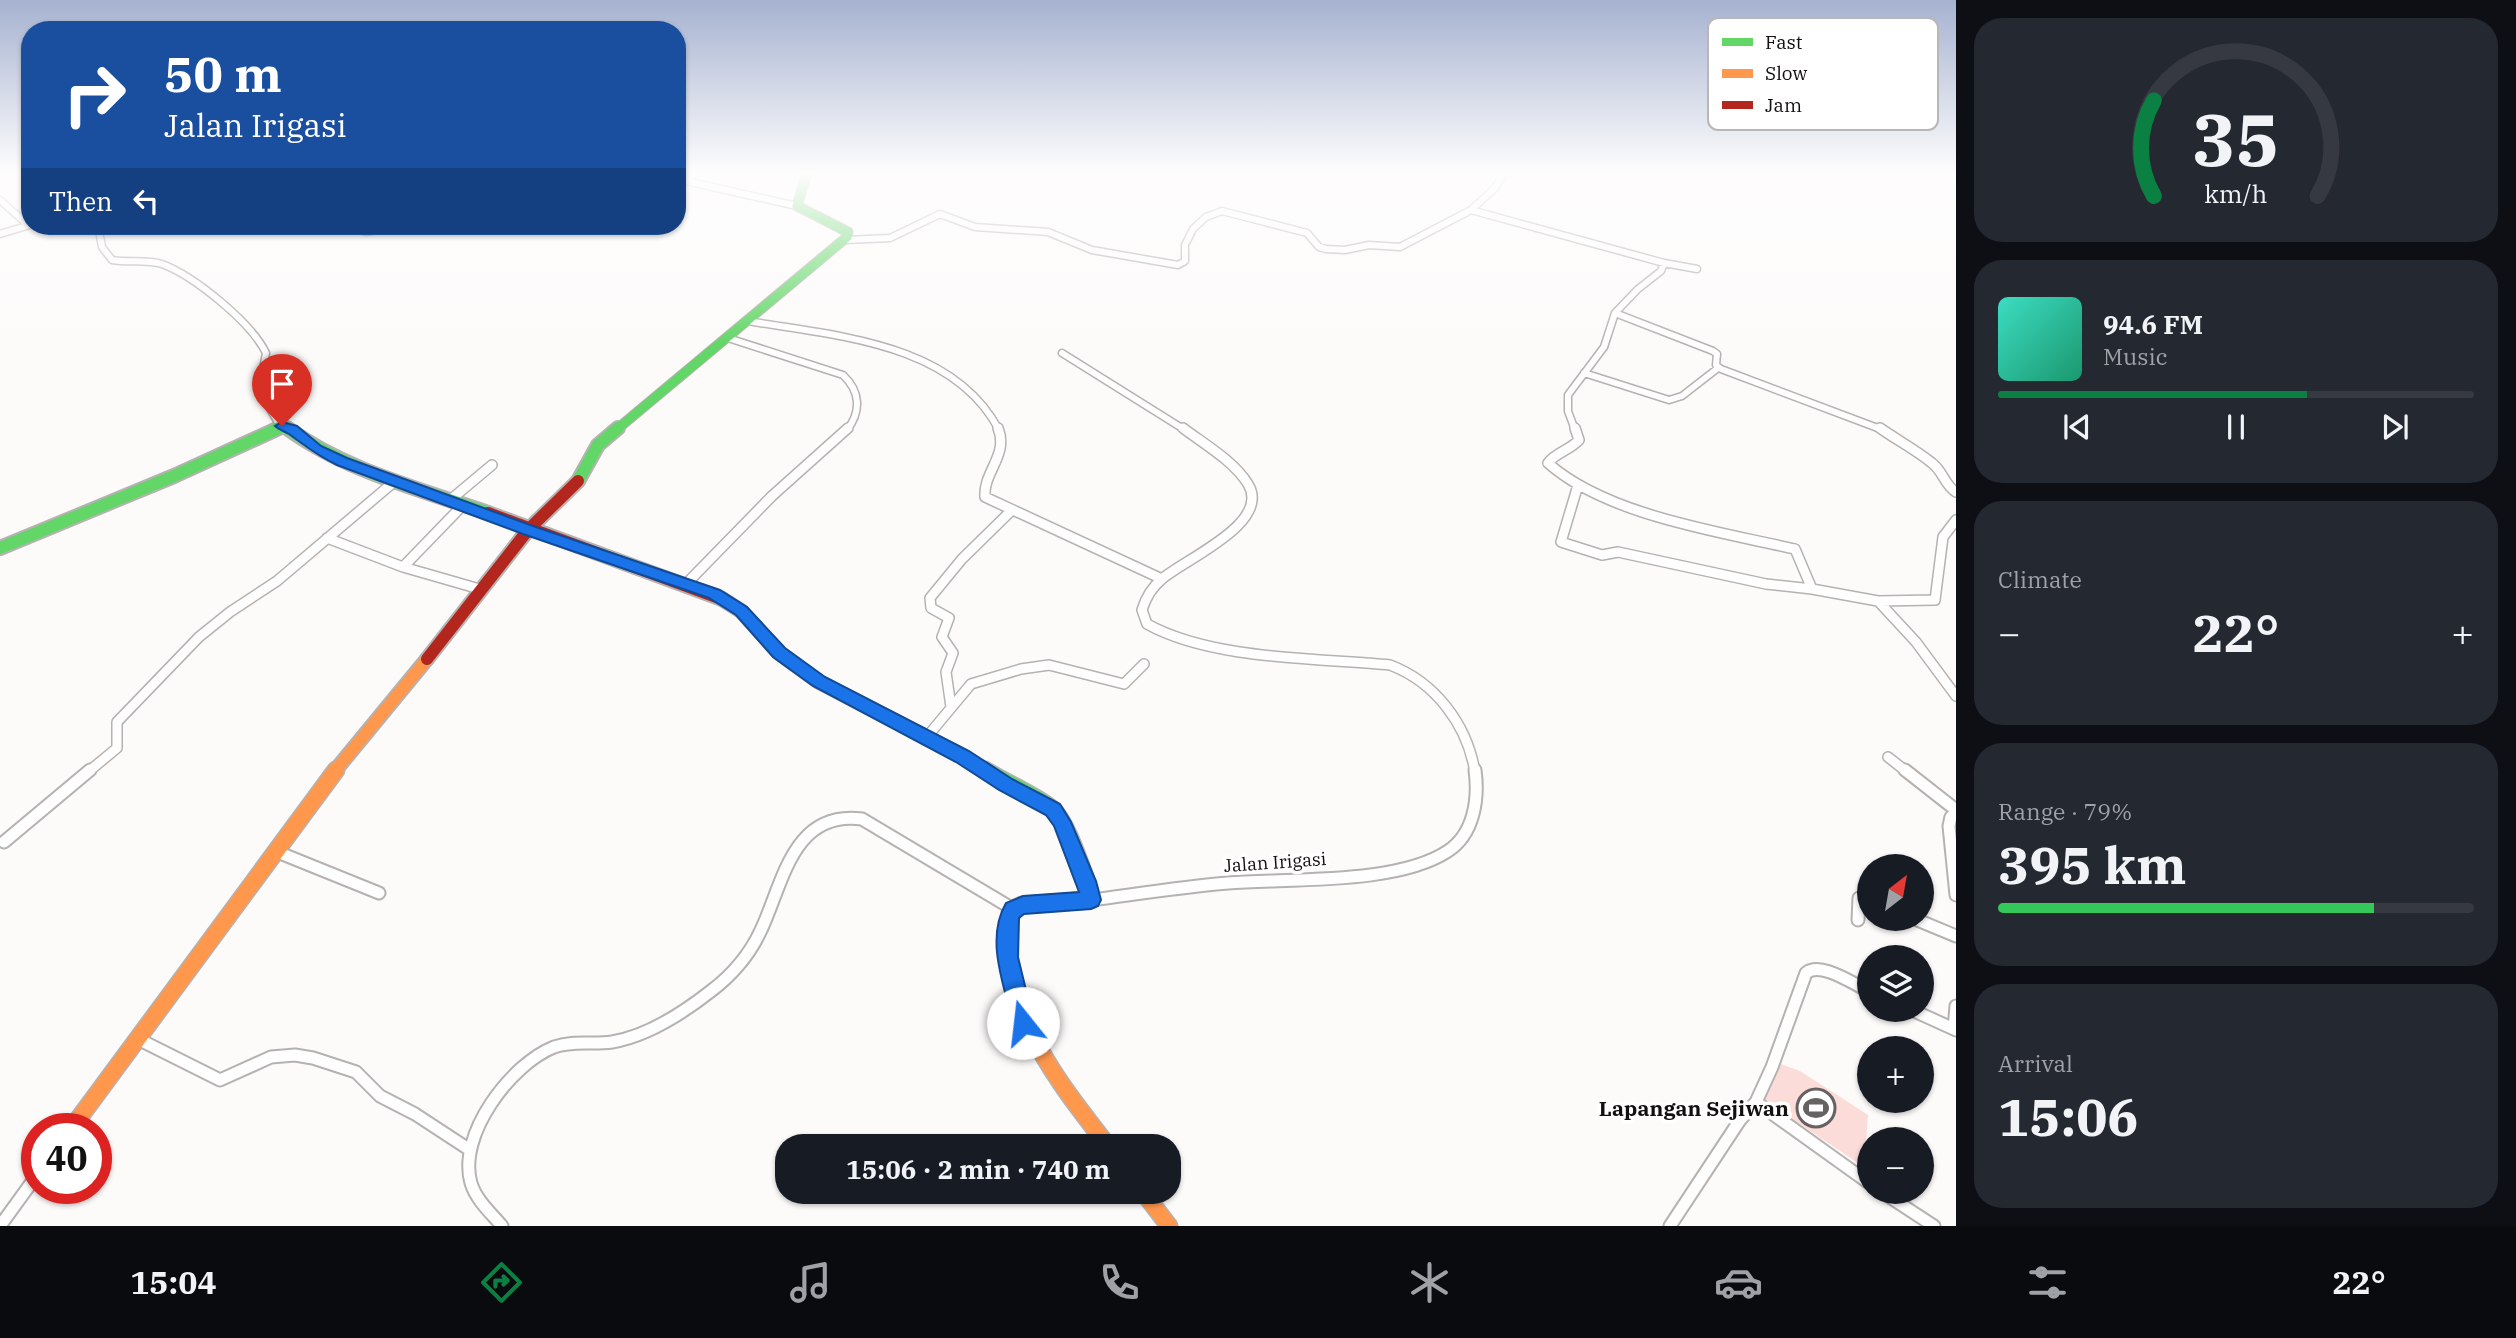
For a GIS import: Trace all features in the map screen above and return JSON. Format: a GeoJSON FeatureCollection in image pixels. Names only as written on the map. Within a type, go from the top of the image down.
{"type":"FeatureCollection","features":[{"type":"Feature","properties":{"kind":"street"},"geometry":{"type":"LineString","coordinates":[[83,1113],[320,789],[483,590],[528,530],[572,489],[591,454],[605,438],[845,240],[849,234],[845,230]]}},
{"type":"Feature","properties":{"kind":"street"},"geometry":{"type":"LineString","coordinates":[[845,240],[890,238],[905,230]]}},
{"type":"Feature","properties":{"kind":"street"},"geometry":{"type":"LineString","coordinates":[[1022,230],[1048,232],[1092,250],[1178,265],[1185,261],[1182,248],[1186,237],[1194,230]]}},
{"type":"Feature","properties":{"kind":"street"},"geometry":{"type":"LineString","coordinates":[[1296,230],[1307,233],[1319,247],[1337,251],[1369,245],[1405,246],[1434,230]]}},
{"type":"Feature","properties":{"kind":"street"},"geometry":{"type":"LineString","coordinates":[[1545,230],[1664,263],[1697,269]]}},
{"type":"Feature","properties":{"kind":"street"},"geometry":{"type":"LineString","coordinates":[[99,235],[102,247],[112,260],[155,263],[172,269],[234,314],[252,331],[263,346],[266,356],[259,390],[279,426]]}},
{"type":"Feature","properties":{"kind":"street"},"geometry":{"type":"LineString","coordinates":[[1664,263],[1661,271],[1638,289],[1615,313],[1604,347],[1570,391],[1567,400],[1578,440],[1572,448],[1548,462],[1552,468],[1578,485],[1638,509],[1795,549],[1812,589]]}},
{"type":"Feature","properties":{"kind":"street"},"geometry":{"type":"LineString","coordinates":[[1615,313],[1716,353],[1718,368]]}},
{"type":"Feature","properties":{"kind":"street"},"geometry":{"type":"LineString","coordinates":[[748,321],[836,338],[904,355],[954,377],[975,396],[1001,434],[1000,459],[984,495],[1163,579]]}},
{"type":"Feature","properties":{"kind":"street"},"geometry":{"type":"LineString","coordinates":[[687,583],[786,483],[840,436],[856,415],[858,405],[851,383],[843,374],[728,338]]}},
{"type":"Feature","properties":{"kind":"street","name":"Jalan Irigasi"},"geometry":{"type":"LineString","coordinates":[[1013,909],[1023,905],[1091,900],[1228,883],[1388,872],[1449,851],[1464,835],[1474,812],[1477,796],[1475,763],[1466,738],[1447,708],[1424,680],[1408,670],[1391,665],[1259,653],[1172,639],[1150,627],[1142,614],[1148,591],[1242,522],[1253,505],[1254,492],[1241,474],[1221,455],[1062,353]]}},
{"type":"Feature","properties":{"kind":"street"},"geometry":{"type":"LineString","coordinates":[[1584,373],[1669,400],[1682,396],[1718,368]]}},
{"type":"Feature","properties":{"kind":"street"},"geometry":{"type":"LineString","coordinates":[[1718,368],[1878,427],[1931,462],[1943,473],[1949,488],[1956,492]]}},
{"type":"Feature","properties":{"kind":"street"},"geometry":{"type":"LineString","coordinates":[[0,548],[174,476],[279,426],[289,428],[311,446],[331,457],[528,530],[714,594],[741,611],[779,653],[811,676],[1053,809],[1062,822],[1087,881],[1091,900]]}},
{"type":"Feature","properties":{"kind":"street"},"geometry":{"type":"LineString","coordinates":[[449,501],[492,465]]}},
{"type":"Feature","properties":{"kind":"street"},"geometry":{"type":"LineString","coordinates":[[4,842],[117,748],[117,722],[189,646],[224,617],[277,581],[394,481]]}},
{"type":"Feature","properties":{"kind":"street"},"geometry":{"type":"LineString","coordinates":[[1578,485],[1561,542],[1602,555],[1618,552],[1766,584],[1878,601],[1935,600],[1942,537],[1956,520]]}},
{"type":"Feature","properties":{"kind":"street"},"geometry":{"type":"LineString","coordinates":[[403,567],[463,506]]}},
{"type":"Feature","properties":{"kind":"street"},"geometry":{"type":"LineString","coordinates":[[951,708],[946,672],[953,653],[941,639],[949,618],[931,608],[930,598],[962,559],[1012,510]]}},
{"type":"Feature","properties":{"kind":"street"},"geometry":{"type":"LineString","coordinates":[[327,538],[403,567],[483,590]]}},
{"type":"Feature","properties":{"kind":"street"},"geometry":{"type":"LineString","coordinates":[[1878,601],[1916,642],[1956,696]]}},
{"type":"Feature","properties":{"kind":"street"},"geometry":{"type":"LineString","coordinates":[[926,738],[971,684],[1031,666],[1049,665],[1124,684],[1144,664]]}},
{"type":"Feature","properties":{"kind":"street"},"geometry":{"type":"LineString","coordinates":[[1888,757],[1956,811],[1949,826],[1956,895]]}},
{"type":"Feature","properties":{"kind":"street"},"geometry":{"type":"LineString","coordinates":[[502,1226],[471,1184],[467,1164],[470,1150],[492,1102],[523,1066],[539,1055],[576,1042],[620,1040],[680,1012],[722,982],[738,966],[762,926],[791,852],[804,838],[829,822],[846,817],[862,819],[1013,909],[1006,929],[1007,957],[1023,1023],[1040,1055],[1099,1134]]}},
{"type":"Feature","properties":{"kind":"street"},"geometry":{"type":"LineString","coordinates":[[275,850],[379,893]]}},
{"type":"Feature","properties":{"kind":"street"},"geometry":{"type":"LineString","coordinates":[[1934,927],[1956,936]]}},
{"type":"Feature","properties":{"kind":"street"},"geometry":{"type":"LineString","coordinates":[[1670,1226],[1740,1120],[1756,1102],[1772,1067],[1806,973],[1817,968],[1857,986]]}},
{"type":"Feature","properties":{"kind":"street"},"geometry":{"type":"LineString","coordinates":[[1934,1020],[1955,1029],[1956,1006]]}},
{"type":"Feature","properties":{"kind":"street"},"geometry":{"type":"LineString","coordinates":[[138,1039],[220,1080],[262,1060],[281,1056],[313,1058],[344,1066],[364,1077],[374,1091],[388,1101],[415,1114],[470,1150]]}},
{"type":"Feature","properties":{"kind":"street"},"geometry":{"type":"LineString","coordinates":[[1756,1102],[1857,1174]]}},
{"type":"Feature","properties":{"kind":"street"},"geometry":{"type":"LineString","coordinates":[[0,1226],[21,1197]]}},
{"type":"Feature","properties":{"kind":"street"},"geometry":{"type":"LineString","coordinates":[[1152,1204],[1169,1226]]}},
{"type":"Feature","properties":{"kind":"street"},"geometry":{"type":"LineString","coordinates":[[1900,1204],[1934,1226]]}},
{"type":"Feature","properties":{"kind":"shaded area","name":"Lapangan Sejiwan"},"geometry":{"type":"Polygon","coordinates":[[[1778,1063],[1800,1071],[1857,1108],[1857,1113],[1868,1115],[1867,1127],[1857,1127],[1857,1162],[1764,1100],[1778,1063]]]}},
{"type":"Feature","properties":{"kind":"traffic: fast"},"geometry":{"type":"LineString","coordinates":[[578,481],[598,445],[847,237],[848,232],[844,230]]}},
{"type":"Feature","properties":{"kind":"traffic: fast"},"geometry":{"type":"LineString","coordinates":[[0,548],[174,476],[284,426],[316,449],[342,461],[488,513]]}},
{"type":"Feature","properties":{"kind":"traffic: fast"},"geometry":{"type":"LineString","coordinates":[[722,599],[741,611],[779,653],[819,682],[963,756],[1006,784],[1053,809],[1062,822],[1087,881],[1091,900],[1022,905],[1013,909],[1006,935]]}},
{"type":"Feature","properties":{"kind":"traffic: slow"},"geometry":{"type":"LineString","coordinates":[[83,1113],[320,789],[427,659]]}},
{"type":"Feature","properties":{"kind":"traffic: slow"},"geometry":{"type":"LineString","coordinates":[[1006,935],[1008,965],[1025,1022],[1054,1074],[1099,1134]]}},
{"type":"Feature","properties":{"kind":"traffic: slow"},"geometry":{"type":"LineString","coordinates":[[1152,1204],[1169,1226]]}},
{"type":"Feature","properties":{"kind":"traffic: jam"},"geometry":{"type":"LineString","coordinates":[[427,659],[528,530],[578,481]]}},
{"type":"Feature","properties":{"kind":"traffic: jam"},"geometry":{"type":"LineString","coordinates":[[488,513],[722,599]]}},
{"type":"Feature","properties":{"kind":"place","name":"Lapangan Sejiwan"},"geometry":{"type":"Point","coordinates":[1816,1108]}},
{"type":"Feature","properties":{"kind":"route"},"geometry":{"type":"LineString","coordinates":[[282,426],[292,429],[311,446],[331,457],[528,530],[714,594],[741,611],[779,653],[819,681],[963,757],[1053,809],[1062,822],[1087,881],[1091,900],[1023,905],[1013,909],[1009,916],[1006,929],[1007,957],[1023,1023]]}}]}
